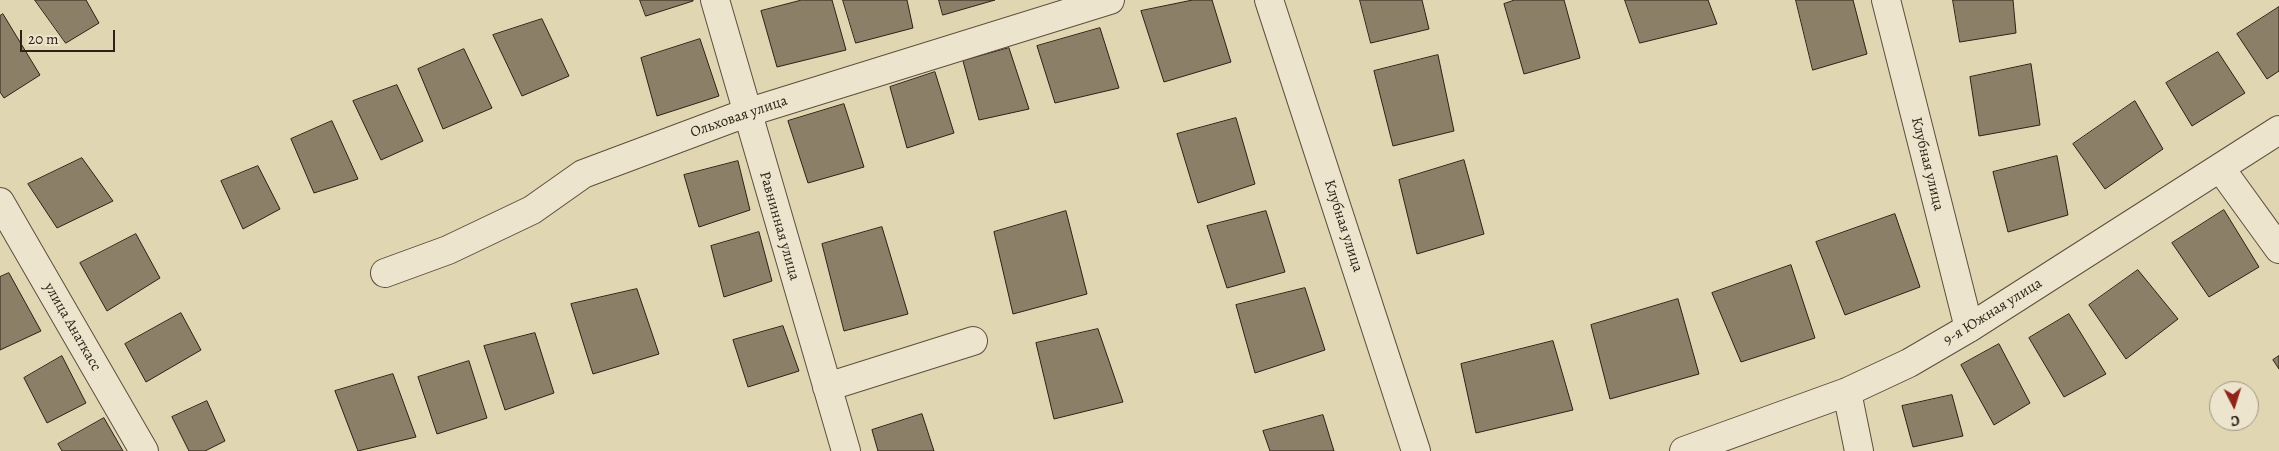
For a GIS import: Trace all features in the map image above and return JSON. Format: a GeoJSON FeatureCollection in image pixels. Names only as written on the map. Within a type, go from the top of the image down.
{"type":"FeatureCollection","features":[{"type":"Feature","properties":{"kind":"street","name":"Равнинная улица"},"geometry":{"type":"LineString","coordinates":[[715,0],[746,113],[846,451]]}},
{"type":"Feature","properties":{"kind":"street","name":"Ольховая улица"},"geometry":{"type":"LineString","coordinates":[[385,273],[448,250],[532,210],[583,174],[746,113],[1110,0]]}},
{"type":"Feature","properties":{"kind":"street","name":"Клубная улица"},"geometry":{"type":"LineString","coordinates":[[1269,0],[1416,451]]}},
{"type":"Feature","properties":{"kind":"street","name":"Клубная улица"},"geometry":{"type":"LineString","coordinates":[[1886,0],[1969,328]]}},
{"type":"Feature","properties":{"kind":"street","name":"9-я Южная улица"},"geometry":{"type":"LineString","coordinates":[[1684,451],[1847,392],[1909,363],[1969,328],[2221,169],[2279,130]]}},
{"type":"Feature","properties":{"kind":"street"},"geometry":{"type":"LineString","coordinates":[[2221,169],[2279,249]]}},
{"type":"Feature","properties":{"kind":"street","name":"улица Анаткасс"},"geometry":{"type":"LineString","coordinates":[[0,202],[144,451]]}},
{"type":"Feature","properties":{"kind":"street"},"geometry":{"type":"LineString","coordinates":[[827,387],[973,342]]}},
{"type":"Feature","properties":{"kind":"street"},"geometry":{"type":"LineString","coordinates":[[1847,392],[1859,451]]}},
{"type":"Feature","properties":{"kind":"building"},"geometry":{"type":"Polygon","coordinates":[[[35,0],[86,0],[99,23],[66,43],[35,0]]]}},
{"type":"Feature","properties":{"kind":"building"},"geometry":{"type":"Polygon","coordinates":[[[640,0],[693,0],[693,1],[646,16],[640,0]]]}},
{"type":"Feature","properties":{"kind":"building"},"geometry":{"type":"Polygon","coordinates":[[[802,0],[832,0],[846,50],[777,67],[761,11],[802,0]]]}},
{"type":"Feature","properties":{"kind":"building"},"geometry":{"type":"Polygon","coordinates":[[[843,0],[907,0],[913,28],[856,43],[843,0]]]}},
{"type":"Feature","properties":{"kind":"building"},"geometry":{"type":"Polygon","coordinates":[[[939,0],[995,0],[943,15],[939,0]]]}},
{"type":"Feature","properties":{"kind":"building"},"geometry":{"type":"Polygon","coordinates":[[[1193,0],[1212,0],[1231,62],[1164,82],[1141,11],[1193,0]]]}},
{"type":"Feature","properties":{"kind":"building"},"geometry":{"type":"Polygon","coordinates":[[[1360,0],[1422,0],[1429,29],[1371,43],[1360,0]]]}},
{"type":"Feature","properties":{"kind":"building"},"geometry":{"type":"Polygon","coordinates":[[[1515,0],[1564,0],[1580,58],[1524,74],[1504,4],[1515,0]]]}},
{"type":"Feature","properties":{"kind":"building"},"geometry":{"type":"Polygon","coordinates":[[[1625,0],[1708,0],[1717,24],[1640,43],[1625,0]]]}},
{"type":"Feature","properties":{"kind":"building"},"geometry":{"type":"Polygon","coordinates":[[[1796,0],[1853,0],[1867,54],[1813,70],[1796,0]]]}},
{"type":"Feature","properties":{"kind":"building"},"geometry":{"type":"Polygon","coordinates":[[[1953,0],[2013,0],[2016,33],[1960,42],[1953,0]]]}},
{"type":"Feature","properties":{"kind":"building"},"geometry":{"type":"Polygon","coordinates":[[[2279,7],[2279,71],[2267,79],[2237,34],[2279,7]]]}},
{"type":"Feature","properties":{"kind":"building"},"geometry":{"type":"Polygon","coordinates":[[[3,14],[40,75],[4,98],[0,92],[0,16],[3,14]]]}},
{"type":"Feature","properties":{"kind":"building"},"geometry":{"type":"Polygon","coordinates":[[[542,19],[569,76],[522,96],[493,35],[542,19]]]}},
{"type":"Feature","properties":{"kind":"building"},"geometry":{"type":"Polygon","coordinates":[[[1100,28],[1119,88],[1055,103],[1037,46],[1100,28]]]}},
{"type":"Feature","properties":{"kind":"building"},"geometry":{"type":"Polygon","coordinates":[[[700,39],[719,96],[657,116],[641,58],[700,39]]]}},
{"type":"Feature","properties":{"kind":"building"},"geometry":{"type":"Polygon","coordinates":[[[1009,48],[1029,109],[979,120],[963,61],[1009,48]]]}},
{"type":"Feature","properties":{"kind":"building"},"geometry":{"type":"Polygon","coordinates":[[[464,49],[492,108],[443,129],[418,69],[464,49]]]}},
{"type":"Feature","properties":{"kind":"building"},"geometry":{"type":"Polygon","coordinates":[[[2218,52],[2245,93],[2192,126],[2166,83],[2218,52]]]}},
{"type":"Feature","properties":{"kind":"building"},"geometry":{"type":"Polygon","coordinates":[[[1438,55],[1454,131],[1393,146],[1374,71],[1438,55]]]}},
{"type":"Feature","properties":{"kind":"building"},"geometry":{"type":"Polygon","coordinates":[[[2031,64],[2040,125],[1979,136],[1970,77],[2031,64]]]}},
{"type":"Feature","properties":{"kind":"building"},"geometry":{"type":"Polygon","coordinates":[[[935,72],[954,133],[907,148],[890,87],[935,72]]]}},
{"type":"Feature","properties":{"kind":"building"},"geometry":{"type":"Polygon","coordinates":[[[397,85],[423,141],[381,160],[353,101],[397,85]]]}},
{"type":"Feature","properties":{"kind":"building"},"geometry":{"type":"Polygon","coordinates":[[[2135,101],[2163,149],[2105,189],[2073,144],[2135,101]]]}},
{"type":"Feature","properties":{"kind":"building"},"geometry":{"type":"Polygon","coordinates":[[[844,104],[864,167],[808,183],[788,121],[844,104]]]}},
{"type":"Feature","properties":{"kind":"building"},"geometry":{"type":"Polygon","coordinates":[[[1236,118],[1255,184],[1198,203],[1177,134],[1236,118]]]}},
{"type":"Feature","properties":{"kind":"building"},"geometry":{"type":"Polygon","coordinates":[[[332,121],[358,179],[314,193],[291,139],[332,121]]]}},
{"type":"Feature","properties":{"kind":"building"},"geometry":{"type":"Polygon","coordinates":[[[2057,156],[2068,215],[2008,232],[1993,172],[2057,156]]]}},
{"type":"Feature","properties":{"kind":"building"},"geometry":{"type":"Polygon","coordinates":[[[82,158],[113,201],[57,228],[28,184],[82,158]]]}},
{"type":"Feature","properties":{"kind":"building"},"geometry":{"type":"Polygon","coordinates":[[[1464,160],[1484,234],[1417,254],[1399,180],[1464,160]]]}},
{"type":"Feature","properties":{"kind":"building"},"geometry":{"type":"Polygon","coordinates":[[[738,161],[750,210],[699,227],[684,175],[738,161]]]}},
{"type":"Feature","properties":{"kind":"building"},"geometry":{"type":"Polygon","coordinates":[[[258,166],[280,209],[243,229],[221,181],[258,166]]]}},
{"type":"Feature","properties":{"kind":"building"},"geometry":{"type":"Polygon","coordinates":[[[2224,210],[2259,267],[2209,297],[2172,243],[2224,210]]]}},
{"type":"Feature","properties":{"kind":"building"},"geometry":{"type":"Polygon","coordinates":[[[1066,211],[1087,294],[1013,314],[994,232],[1066,211]]]}},
{"type":"Feature","properties":{"kind":"building"},"geometry":{"type":"Polygon","coordinates":[[[1266,211],[1285,272],[1227,288],[1207,226],[1266,211]]]}},
{"type":"Feature","properties":{"kind":"building"},"geometry":{"type":"Polygon","coordinates":[[[1895,214],[1920,287],[1845,315],[1816,242],[1895,214]]]}},
{"type":"Feature","properties":{"kind":"building"},"geometry":{"type":"Polygon","coordinates":[[[882,227],[908,314],[844,331],[822,244],[882,227]]]}},
{"type":"Feature","properties":{"kind":"building"},"geometry":{"type":"Polygon","coordinates":[[[759,232],[772,281],[724,297],[711,246],[759,232]]]}},
{"type":"Feature","properties":{"kind":"building"},"geometry":{"type":"Polygon","coordinates":[[[136,234],[160,278],[107,311],[80,263],[136,234]]]}},
{"type":"Feature","properties":{"kind":"building"},"geometry":{"type":"Polygon","coordinates":[[[1791,265],[1815,338],[1741,362],[1712,293],[1791,265]]]}},
{"type":"Feature","properties":{"kind":"building"},"geometry":{"type":"Polygon","coordinates":[[[2138,270],[2178,319],[2126,359],[2089,305],[2138,270]]]}},
{"type":"Feature","properties":{"kind":"building"},"geometry":{"type":"Polygon","coordinates":[[[9,273],[41,331],[0,350],[0,277],[9,273]]]}},
{"type":"Feature","properties":{"kind":"building"},"geometry":{"type":"Polygon","coordinates":[[[1305,288],[1325,350],[1255,373],[1236,305],[1305,288]]]}},
{"type":"Feature","properties":{"kind":"building"},"geometry":{"type":"Polygon","coordinates":[[[637,289],[659,354],[593,374],[571,304],[637,289]]]}},
{"type":"Feature","properties":{"kind":"building"},"geometry":{"type":"Polygon","coordinates":[[[1678,299],[1699,374],[1610,399],[1591,325],[1678,299]]]}},
{"type":"Feature","properties":{"kind":"building"},"geometry":{"type":"Polygon","coordinates":[[[181,313],[201,350],[146,382],[125,344],[181,313]]]}},
{"type":"Feature","properties":{"kind":"building"},"geometry":{"type":"Polygon","coordinates":[[[2069,314],[2106,374],[2064,397],[2029,338],[2069,314]]]}},
{"type":"Feature","properties":{"kind":"building"},"geometry":{"type":"Polygon","coordinates":[[[783,326],[799,371],[748,387],[733,340],[783,326]]]}},
{"type":"Feature","properties":{"kind":"building"},"geometry":{"type":"Polygon","coordinates":[[[1098,329],[1123,402],[1054,419],[1036,343],[1098,329]]]}},
{"type":"Feature","properties":{"kind":"building"},"geometry":{"type":"Polygon","coordinates":[[[535,333],[554,393],[505,410],[484,346],[535,333]]]}},
{"type":"Feature","properties":{"kind":"building"},"geometry":{"type":"Polygon","coordinates":[[[1553,341],[1573,410],[1476,433],[1461,364],[1553,341]]]}},
{"type":"Feature","properties":{"kind":"building"},"geometry":{"type":"Polygon","coordinates":[[[1999,344],[2030,403],[1994,425],[1961,365],[1999,344]]]}},
{"type":"Feature","properties":{"kind":"building"},"geometry":{"type":"Polygon","coordinates":[[[62,356],[86,403],[47,423],[24,378],[62,356]]]}},
{"type":"Feature","properties":{"kind":"building"},"geometry":{"type":"Polygon","coordinates":[[[2279,356],[2279,369],[2273,360],[2279,356]]]}},
{"type":"Feature","properties":{"kind":"building"},"geometry":{"type":"Polygon","coordinates":[[[469,361],[487,418],[437,434],[418,377],[469,361]]]}},
{"type":"Feature","properties":{"kind":"building"},"geometry":{"type":"Polygon","coordinates":[[[393,374],[416,437],[358,451],[335,391],[393,374]]]}},
{"type":"Feature","properties":{"kind":"building"},"geometry":{"type":"Polygon","coordinates":[[[1952,395],[1963,436],[1913,447],[1902,406],[1952,395]]]}},
{"type":"Feature","properties":{"kind":"building"},"geometry":{"type":"Polygon","coordinates":[[[207,401],[225,441],[205,451],[189,451],[172,417],[207,401]]]}},
{"type":"Feature","properties":{"kind":"building"},"geometry":{"type":"Polygon","coordinates":[[[922,414],[934,451],[878,451],[872,430],[922,414]]]}},
{"type":"Feature","properties":{"kind":"building"},"geometry":{"type":"Polygon","coordinates":[[[1323,415],[1334,451],[1270,451],[1263,431],[1323,415]]]}},
{"type":"Feature","properties":{"kind":"building"},"geometry":{"type":"Polygon","coordinates":[[[104,418],[123,451],[62,451],[58,444],[104,418]]]}}]}
